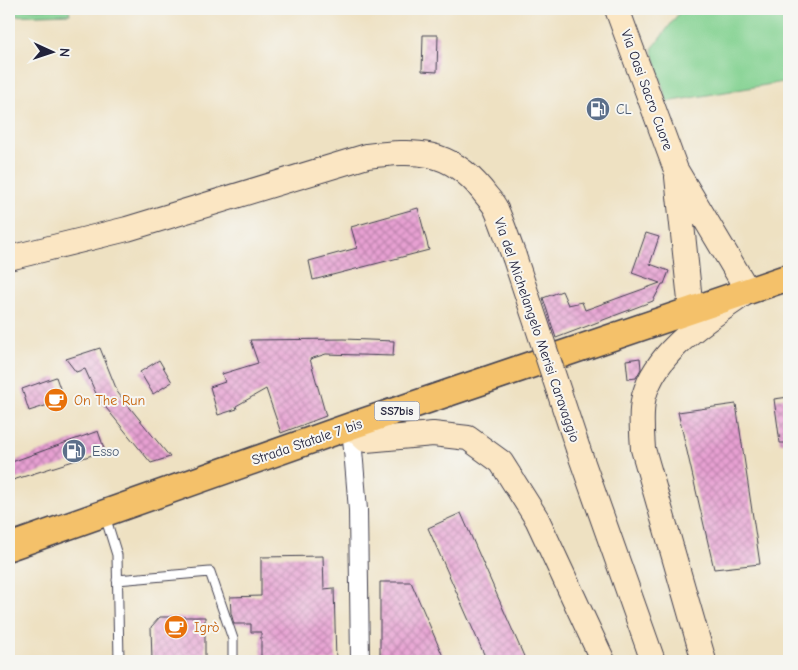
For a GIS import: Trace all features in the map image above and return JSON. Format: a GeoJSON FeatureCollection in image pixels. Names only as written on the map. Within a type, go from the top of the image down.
{"type":"FeatureCollection","features":[{"type":"Feature","properties":{"kind":"main road","name":"SS7bis"},"geometry":{"type":"LineString","coordinates":[[691,310],[789,277]]}},
{"type":"Feature","properties":{"kind":"main road","name":"Strada Statale 7 bis"},"geometry":{"type":"LineString","coordinates":[[14,542],[104,514],[351,426],[691,310]]}},
{"type":"Feature","properties":{"kind":"street","name":"Via Oasi Sacro Cuore"},"geometry":{"type":"LineString","coordinates":[[619,13],[676,170],[748,291]]}},
{"type":"Feature","properties":{"kind":"street","name":"Via del Michelangelo Merisi Caravaggio"},"geometry":{"type":"LineString","coordinates":[[9,258],[127,229],[367,156],[399,152],[431,155],[454,164],[475,182],[495,207],[514,256],[578,449],[653,661]]}},
{"type":"Feature","properties":{"kind":"street","name":"Via Oasi Sacro Cuore"},"geometry":{"type":"LineString","coordinates":[[676,170],[691,310]]}},
{"type":"Feature","properties":{"kind":"street"},"geometry":{"type":"LineString","coordinates":[[704,661],[643,449],[641,423],[644,396],[657,369],[673,349],[696,329],[748,291]]}},
{"type":"Feature","properties":{"kind":"street"},"geometry":{"type":"LineString","coordinates":[[351,426],[358,510],[360,661]]}},
{"type":"Feature","properties":{"kind":"street"},"geometry":{"type":"LineString","coordinates":[[351,426],[366,440],[433,434],[468,438],[502,462],[537,519],[603,661]]}},
{"type":"Feature","properties":{"kind":"lane"},"geometry":{"type":"LineString","coordinates":[[104,514],[117,555],[119,661]]}},
{"type":"Feature","properties":{"kind":"lane"},"geometry":{"type":"LineString","coordinates":[[117,580],[210,572],[233,639],[233,661]]}},
{"type":"Feature","properties":{"kind":"green space"},"geometry":{"type":"Polygon","coordinates":[[[9,9],[69,9],[70,14],[9,16],[9,9]]]}},
{"type":"Feature","properties":{"kind":"green space"},"geometry":{"type":"Polygon","coordinates":[[[682,9],[789,9],[789,81],[667,102],[652,49],[682,9]]]}},
{"type":"Feature","properties":{"kind":"building"},"geometry":{"type":"Polygon","coordinates":[[[423,35],[438,35],[437,72],[422,71],[423,35]]]}},
{"type":"Feature","properties":{"kind":"building"},"geometry":{"type":"Polygon","coordinates":[[[418,208],[429,250],[313,280],[309,261],[357,248],[351,227],[418,208]]]}},
{"type":"Feature","properties":{"kind":"building"},"geometry":{"type":"Polygon","coordinates":[[[646,233],[659,237],[650,264],[669,271],[664,284],[662,284],[653,301],[556,338],[543,298],[562,291],[568,305],[582,302],[585,310],[660,283],[632,273],[646,233]]]}},
{"type":"Feature","properties":{"kind":"building"},"geometry":{"type":"Polygon","coordinates":[[[344,339],[394,341],[393,356],[326,354],[310,359],[326,416],[281,433],[266,389],[236,406],[237,409],[218,415],[210,387],[225,382],[222,374],[258,363],[250,340],[344,339]]]}},
{"type":"Feature","properties":{"kind":"building"},"geometry":{"type":"Polygon","coordinates":[[[100,348],[118,393],[170,457],[151,463],[98,398],[85,369],[76,372],[66,359],[100,348]]]}},
{"type":"Feature","properties":{"kind":"building"},"geometry":{"type":"Polygon","coordinates":[[[640,358],[641,369],[636,378],[628,379],[626,360],[640,358]]]}},
{"type":"Feature","properties":{"kind":"building"},"geometry":{"type":"Polygon","coordinates":[[[159,360],[172,382],[153,394],[140,372],[159,360]]]}},
{"type":"Feature","properties":{"kind":"building"},"geometry":{"type":"Polygon","coordinates":[[[56,377],[64,400],[29,411],[22,389],[56,377]]]}},
{"type":"Feature","properties":{"kind":"building"},"geometry":{"type":"Polygon","coordinates":[[[789,397],[789,443],[780,443],[774,399],[789,397]]]}},
{"type":"Feature","properties":{"kind":"building"},"geometry":{"type":"Polygon","coordinates":[[[736,404],[760,564],[714,569],[678,412],[736,404]]]}},
{"type":"Feature","properties":{"kind":"building"},"geometry":{"type":"Polygon","coordinates":[[[98,431],[105,451],[13,480],[9,463],[98,431]]]}},
{"type":"Feature","properties":{"kind":"building"},"geometry":{"type":"Polygon","coordinates":[[[461,513],[526,661],[487,661],[428,528],[461,513]]]}},
{"type":"Feature","properties":{"kind":"building"},"geometry":{"type":"Polygon","coordinates":[[[323,556],[324,589],[334,588],[336,661],[261,661],[261,632],[251,632],[251,624],[234,624],[230,597],[261,596],[261,557],[323,556]]]}},
{"type":"Feature","properties":{"kind":"building"},"geometry":{"type":"Polygon","coordinates":[[[380,582],[411,582],[445,661],[380,661],[380,582]]]}},
{"type":"Feature","properties":{"kind":"building"},"geometry":{"type":"Polygon","coordinates":[[[160,617],[205,617],[205,661],[152,661],[151,627],[160,617]]]}},
{"type":"Feature","properties":{"kind":"place","name":"CL"},"geometry":{"type":"Point","coordinates":[598,109]}},
{"type":"Feature","properties":{"kind":"place","name":"On The Run"},"geometry":{"type":"Point","coordinates":[56,400]}},
{"type":"Feature","properties":{"kind":"place","name":"Esso"},"geometry":{"type":"Point","coordinates":[74,451]}},
{"type":"Feature","properties":{"kind":"place","name":"Igrò"},"geometry":{"type":"Point","coordinates":[176,627]}}]}
